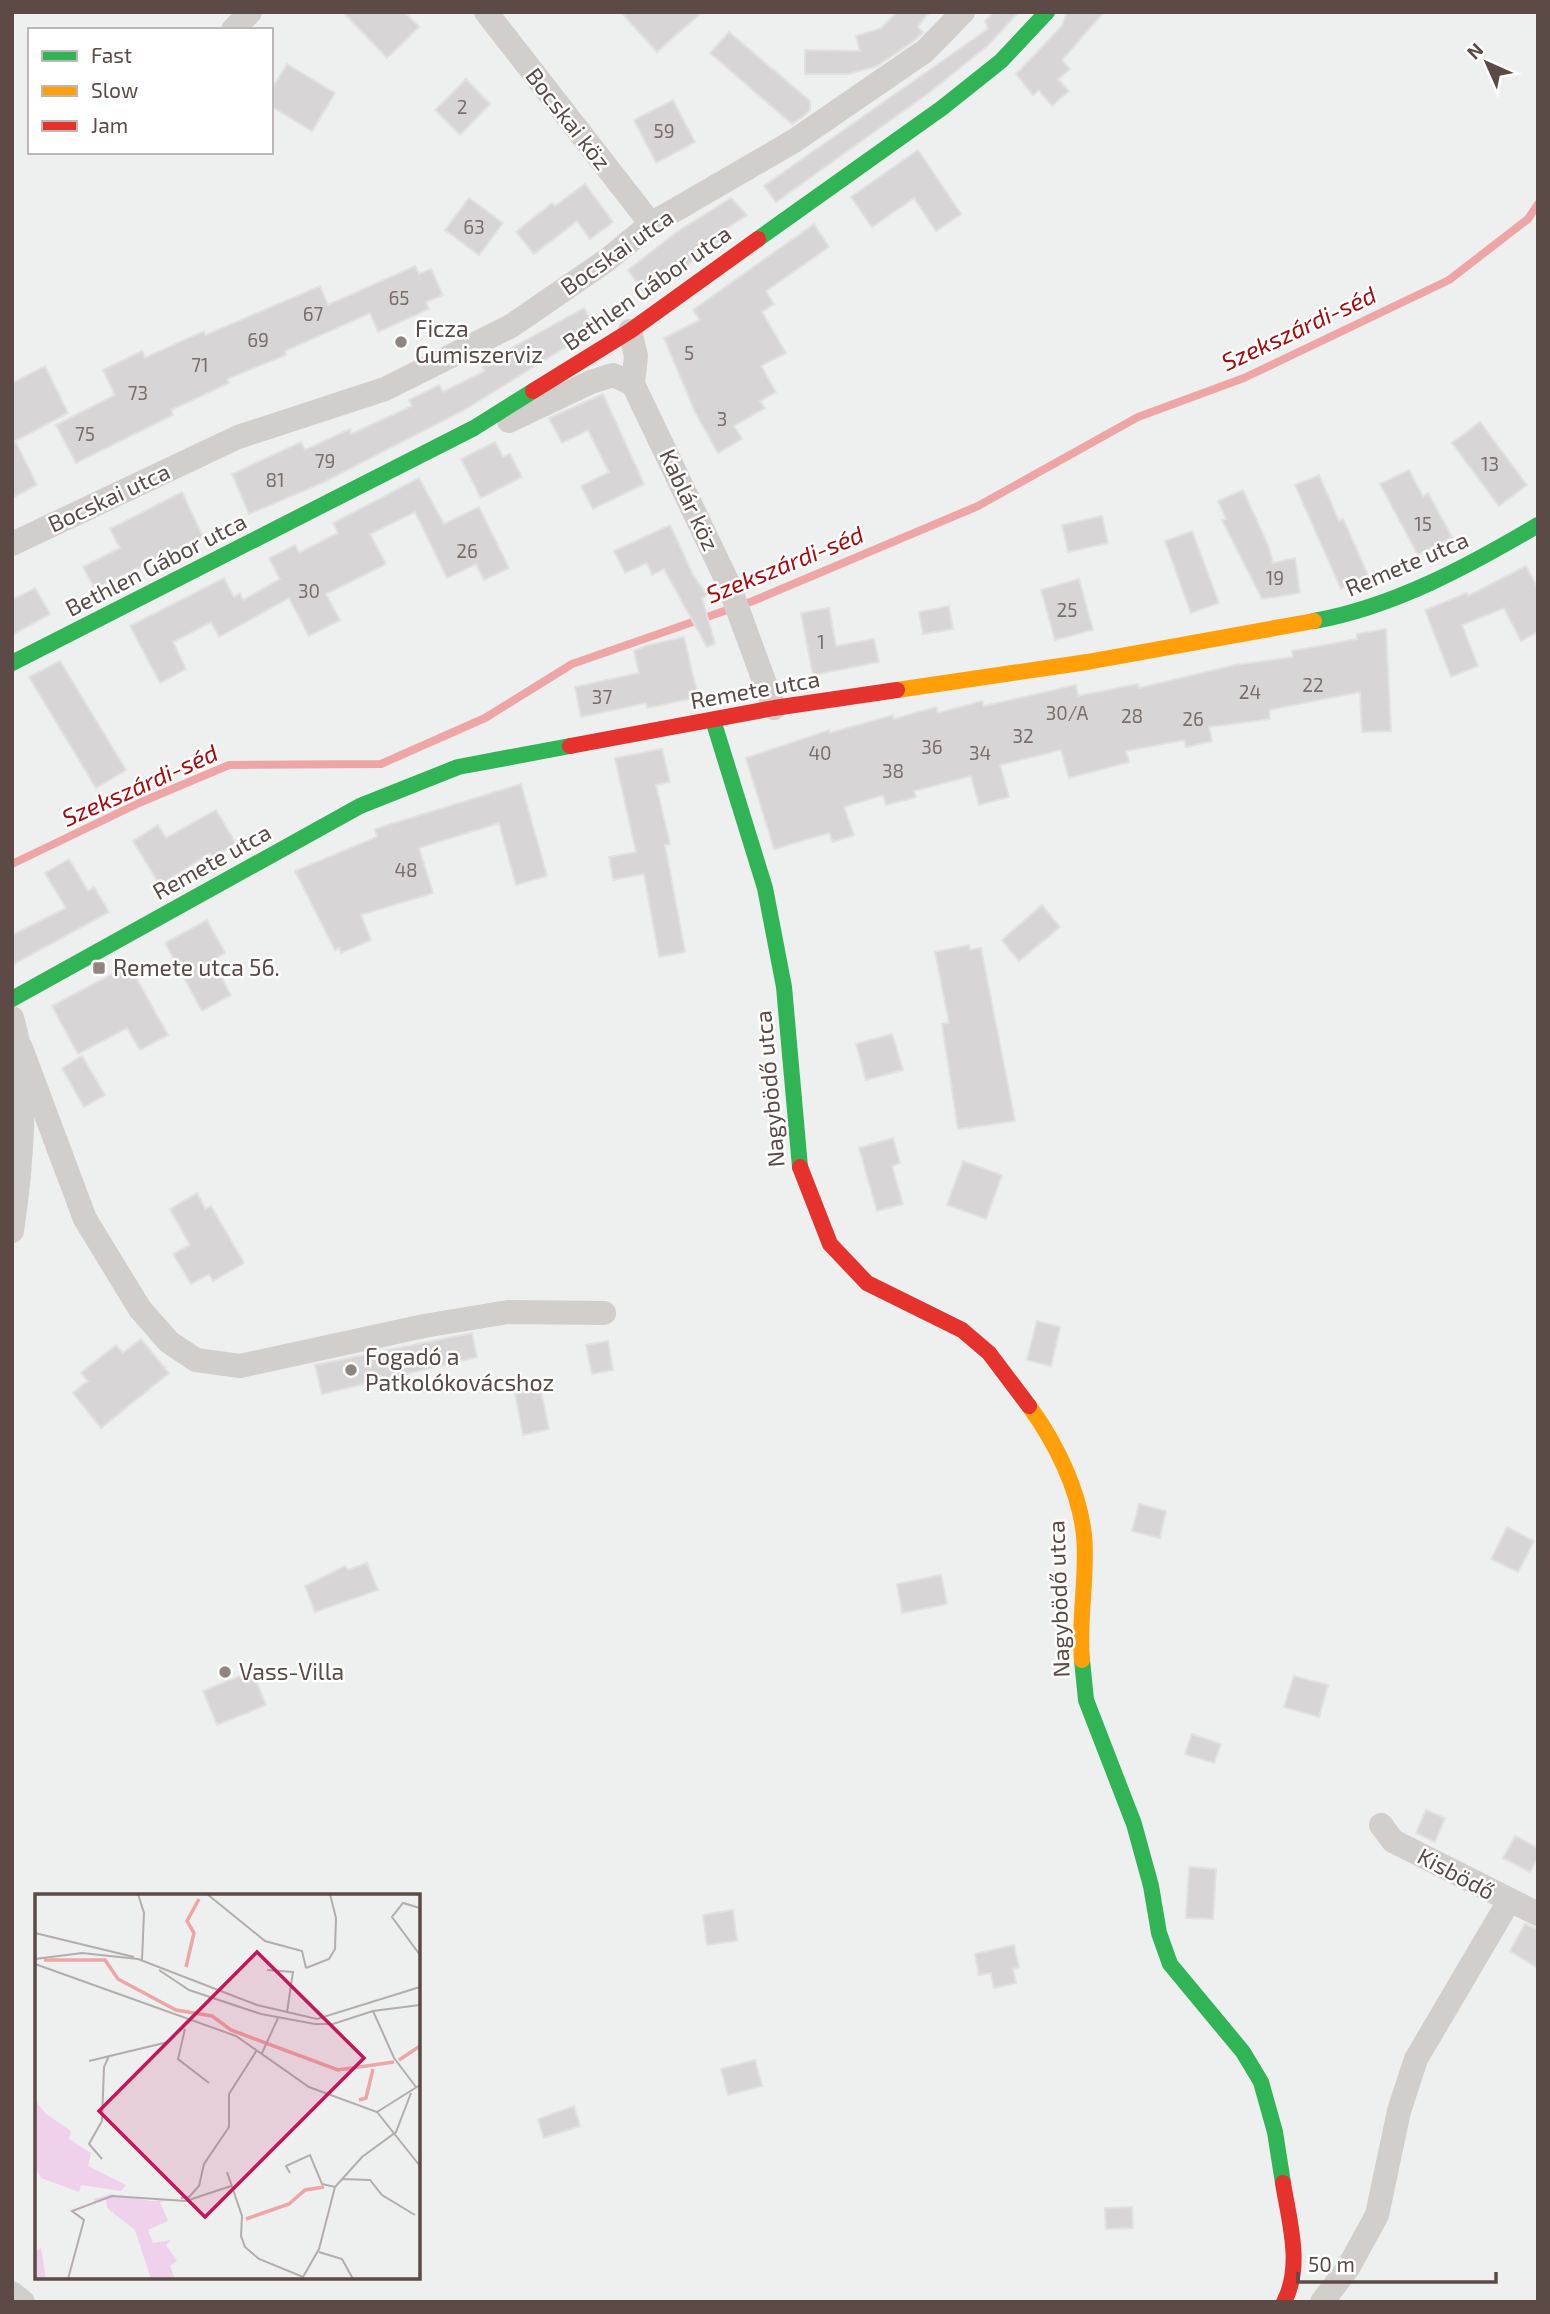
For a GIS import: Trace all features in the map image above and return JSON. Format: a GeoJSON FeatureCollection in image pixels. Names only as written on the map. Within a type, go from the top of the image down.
{"type":"FeatureCollection","features":[{"type":"Feature","properties":{"kind":"street"},"geometry":{"type":"LineString","coordinates":[[235,28],[250,12]]}},
{"type":"Feature","properties":{"kind":"street","name":"Bocskai köz"},"geometry":{"type":"LineString","coordinates":[[486,12],[651,224]]}},
{"type":"Feature","properties":{"kind":"street","name":"Bocskai utca"},"geometry":{"type":"LineString","coordinates":[[12,544],[237,437],[396,383],[511,326],[607,260],[651,224],[794,141],[925,51],[963,12]]}},
{"type":"Feature","properties":{"kind":"street","name":"Bethlen Gábor utca"},"geometry":{"type":"LineString","coordinates":[[12,663],[474,428],[630,331],[942,108],[1001,61],[1047,12]]}},
{"type":"Feature","properties":{"kind":"street","name":"Kablár köz"},"geometry":{"type":"LineString","coordinates":[[630,331],[636,356],[634,384],[728,583],[774,708]]}},
{"type":"Feature","properties":{"kind":"street"},"geometry":{"type":"LineString","coordinates":[[474,428],[517,420],[591,382],[613,375],[634,384]]}},
{"type":"Feature","properties":{"kind":"street","name":"Remete utca"},"geometry":{"type":"LineString","coordinates":[[12,999],[360,806],[458,767],[774,708],[1087,662],[1359,613],[1490,554],[1538,525]]}},
{"type":"Feature","properties":{"kind":"street","name":"Nagybödő utca"},"geometry":{"type":"LineString","coordinates":[[713,720],[765,888],[784,987],[790,1079],[801,1176],[830,1244],[867,1283],[962,1330],[989,1353],[1041,1423],[1073,1487],[1084,1536],[1080,1638],[1086,1700],[1134,1824],[1151,1886],[1159,1933],[1170,1964],[1243,2052],[1261,2082],[1275,2132],[1294,2253],[1292,2287],[1284,2302]]}},
{"type":"Feature","properties":{"kind":"street"},"geometry":{"type":"LineString","coordinates":[[12,1018],[85,1219],[140,1310],[169,1342],[196,1360],[240,1366],[424,1326],[508,1312],[604,1313]]}},
{"type":"Feature","properties":{"kind":"street"},"geometry":{"type":"LineString","coordinates":[[12,1231],[20,1177],[21,1048]]}},
{"type":"Feature","properties":{"kind":"street","name":"Kisbödő"},"geometry":{"type":"LineString","coordinates":[[1381,1825],[1393,1841],[1538,1914]]}},
{"type":"Feature","properties":{"kind":"street"},"geometry":{"type":"LineString","coordinates":[[1322,2302],[1349,2268],[1377,2215],[1399,2111],[1416,2059],[1509,1901]]}},
{"type":"Feature","properties":{"kind":"street"},"geometry":{"type":"LineString","coordinates":[[12,2293],[23,2302]]}},
{"type":"Feature","properties":{"kind":"building"},"geometry":{"type":"Polygon","coordinates":[[[343,12],[404,12],[419,27],[387,58],[343,12]]]}},
{"type":"Feature","properties":{"kind":"building"},"geometry":{"type":"Polygon","coordinates":[[[621,12],[702,12],[657,52],[621,12]]]}},
{"type":"Feature","properties":{"kind":"building"},"geometry":{"type":"Polygon","coordinates":[[[897,12],[930,12],[917,27],[923,32],[877,66],[849,74],[805,74],[805,50],[860,51],[856,36],[881,28],[897,12]]]}},
{"type":"Feature","properties":{"kind":"building"},"geometry":{"type":"Polygon","coordinates":[[[994,12],[1019,12],[987,46],[930,92],[776,202],[764,186],[988,29],[985,21],[994,12]]]}},
{"type":"Feature","properties":{"kind":"building"},"geometry":{"type":"Polygon","coordinates":[[[1067,12],[1104,12],[1062,60],[1070,69],[1058,79],[1069,91],[1052,106],[1039,90],[1033,95],[1016,74],[1062,26],[1067,12]]]}},
{"type":"Feature","properties":{"kind":"building"},"geometry":{"type":"Polygon","coordinates":[[[729,32],[810,101],[810,110],[804,116],[792,124],[710,53],[729,32]]]}},
{"type":"Feature","properties":{"kind":"building"},"geometry":{"type":"Polygon","coordinates":[[[287,64],[335,93],[312,131],[273,107],[273,87],[287,64]]]}},
{"type":"Feature","properties":{"kind":"building"},"geometry":{"type":"Polygon","coordinates":[[[466,79],[490,104],[460,135],[435,110],[466,79]]]}},
{"type":"Feature","properties":{"kind":"building"},"geometry":{"type":"Polygon","coordinates":[[[673,100],[695,142],[656,163],[634,120],[673,100]]]}},
{"type":"Feature","properties":{"kind":"building"},"geometry":{"type":"Polygon","coordinates":[[[918,150],[961,214],[936,231],[914,198],[872,227],[851,197],[918,150]]]}},
{"type":"Feature","properties":{"kind":"building"},"geometry":{"type":"Polygon","coordinates":[[[585,184],[613,222],[590,239],[577,221],[534,254],[516,232],[552,203],[555,206],[585,184]]]}},
{"type":"Feature","properties":{"kind":"building"},"geometry":{"type":"Polygon","coordinates":[[[469,198],[503,223],[479,255],[445,230],[469,198]]]}},
{"type":"Feature","properties":{"kind":"building"},"geometry":{"type":"Polygon","coordinates":[[[731,198],[747,215],[721,232],[725,238],[646,295],[628,270],[677,232],[731,198]]]}},
{"type":"Feature","properties":{"kind":"building"},"geometry":{"type":"Polygon","coordinates":[[[814,224],[829,247],[766,291],[774,304],[762,312],[786,353],[761,366],[776,392],[760,401],[765,408],[734,426],[742,439],[718,453],[695,412],[664,338],[700,320],[693,310],[814,224]]]}},
{"type":"Feature","properties":{"kind":"building"},"geometry":{"type":"Polygon","coordinates":[[[415,266],[419,274],[431,269],[443,295],[426,302],[429,309],[378,332],[370,313],[285,351],[286,355],[227,379],[229,383],[171,410],[173,415],[76,463],[56,425],[115,395],[103,370],[142,351],[145,358],[204,331],[206,335],[320,286],[328,305],[415,266]]]}},
{"type":"Feature","properties":{"kind":"building"},"geometry":{"type":"Polygon","coordinates":[[[584,308],[595,329],[464,410],[322,483],[249,514],[232,474],[301,442],[305,450],[350,429],[351,434],[412,406],[409,400],[439,385],[443,392],[485,371],[481,365],[584,308]]]}},
{"type":"Feature","properties":{"kind":"building"},"geometry":{"type":"Polygon","coordinates":[[[45,366],[68,413],[15,441],[37,485],[12,498],[12,383],[45,366]]]}},
{"type":"Feature","properties":{"kind":"building"},"geometry":{"type":"Polygon","coordinates":[[[603,394],[644,484],[593,509],[581,486],[609,472],[588,430],[562,443],[549,418],[603,394]]]}},
{"type":"Feature","properties":{"kind":"building"},"geometry":{"type":"Polygon","coordinates":[[[1480,422],[1527,485],[1499,506],[1452,443],[1480,422]]]}},
{"type":"Feature","properties":{"kind":"building"},"geometry":{"type":"Polygon","coordinates":[[[495,442],[503,457],[510,454],[522,477],[481,498],[461,459],[495,442]]]}},
{"type":"Feature","properties":{"kind":"building"},"geometry":{"type":"Polygon","coordinates":[[[1409,470],[1423,497],[1428,493],[1452,537],[1418,555],[1380,484],[1409,470]]]}},
{"type":"Feature","properties":{"kind":"building"},"geometry":{"type":"Polygon","coordinates":[[[1319,475],[1339,521],[1343,519],[1369,577],[1341,589],[1295,485],[1319,475]]]}},
{"type":"Feature","properties":{"kind":"building"},"geometry":{"type":"Polygon","coordinates":[[[419,478],[444,524],[479,507],[509,568],[484,580],[476,564],[447,578],[415,512],[370,534],[386,564],[326,594],[340,620],[309,636],[289,598],[219,637],[211,622],[173,642],[186,669],[160,683],[130,626],[224,578],[234,597],[240,593],[243,600],[280,579],[269,558],[295,545],[299,553],[338,533],[333,523],[419,478]]]}},
{"type":"Feature","properties":{"kind":"building"},"geometry":{"type":"Polygon","coordinates":[[[1243,490],[1268,545],[1273,563],[1295,558],[1300,593],[1262,599],[1222,520],[1226,519],[1218,501],[1243,490]]]}},
{"type":"Feature","properties":{"kind":"building"},"geometry":{"type":"Polygon","coordinates":[[[182,492],[203,537],[95,589],[83,567],[120,548],[110,529],[182,492]]]}},
{"type":"Feature","properties":{"kind":"building"},"geometry":{"type":"Polygon","coordinates":[[[1102,516],[1108,543],[1068,552],[1062,525],[1102,516]]]}},
{"type":"Feature","properties":{"kind":"building"},"geometry":{"type":"Polygon","coordinates":[[[670,525],[693,575],[707,595],[702,598],[715,644],[707,647],[664,569],[652,575],[647,563],[625,573],[614,551],[670,525]]]}},
{"type":"Feature","properties":{"kind":"building"},"geometry":{"type":"Polygon","coordinates":[[[1192,531],[1219,603],[1191,613],[1165,541],[1192,531]]]}},
{"type":"Feature","properties":{"kind":"building"},"geometry":{"type":"Polygon","coordinates":[[[1526,566],[1538,588],[1538,632],[1521,641],[1504,608],[1462,625],[1478,666],[1451,677],[1425,610],[1467,593],[1468,596],[1526,566]]]}},
{"type":"Feature","properties":{"kind":"building"},"geometry":{"type":"Polygon","coordinates":[[[1079,579],[1093,630],[1055,640],[1041,590],[1079,579]]]}},
{"type":"Feature","properties":{"kind":"building"},"geometry":{"type":"Polygon","coordinates":[[[35,588],[50,614],[12,635],[12,600],[35,588]]]}},
{"type":"Feature","properties":{"kind":"building"},"geometry":{"type":"Polygon","coordinates":[[[949,606],[953,629],[923,634],[919,612],[949,606]]]}},
{"type":"Feature","properties":{"kind":"building"},"geometry":{"type":"Polygon","coordinates":[[[829,608],[836,646],[874,639],[879,662],[813,675],[801,613],[829,608]]]}},
{"type":"Feature","properties":{"kind":"building"},"geometry":{"type":"Polygon","coordinates":[[[1386,629],[1391,731],[1362,732],[1360,692],[1269,710],[1270,719],[1209,727],[1212,741],[1186,747],[1184,740],[1126,751],[1129,762],[1069,778],[1061,750],[1000,765],[1009,797],[979,805],[971,776],[914,791],[916,797],[886,805],[883,795],[844,807],[854,835],[833,842],[829,833],[774,849],[746,758],[829,730],[830,733],[893,715],[894,719],[936,707],[938,713],[982,701],[984,706],[1076,685],[1078,696],[1138,684],[1139,688],[1235,665],[1293,657],[1292,651],[1357,639],[1357,634],[1386,629]]]}},
{"type":"Feature","properties":{"kind":"building"},"geometry":{"type":"Polygon","coordinates":[[[684,637],[698,697],[647,708],[646,703],[581,717],[575,687],[639,673],[634,651],[684,637]]]}},
{"type":"Feature","properties":{"kind":"building"},"geometry":{"type":"Polygon","coordinates":[[[60,661],[126,770],[96,788],[29,677],[60,661]]]}},
{"type":"Feature","properties":{"kind":"building"},"geometry":{"type":"Polygon","coordinates":[[[662,749],[670,782],[656,785],[670,844],[665,845],[685,952],[659,957],[644,874],[613,880],[609,857],[636,852],[615,758],[662,749]]]}},
{"type":"Feature","properties":{"kind":"building"},"geometry":{"type":"Polygon","coordinates":[[[521,784],[547,876],[516,885],[499,823],[419,848],[433,893],[361,915],[371,940],[341,953],[339,948],[335,950],[295,871],[377,837],[375,829],[521,784]]]}},
{"type":"Feature","properties":{"kind":"building"},"geometry":{"type":"Polygon","coordinates":[[[216,810],[236,844],[213,857],[210,853],[160,885],[133,841],[158,825],[166,838],[216,810]]]}},
{"type":"Feature","properties":{"kind":"building"},"geometry":{"type":"Polygon","coordinates":[[[69,859],[88,891],[94,887],[109,912],[12,965],[12,935],[66,908],[45,873],[69,859]]]}},
{"type":"Feature","properties":{"kind":"building"},"geometry":{"type":"Polygon","coordinates":[[[1042,905],[1060,927],[1019,961],[1002,940],[1042,905]]]}},
{"type":"Feature","properties":{"kind":"building"},"geometry":{"type":"Polygon","coordinates":[[[207,920],[225,953],[212,960],[231,995],[202,1011],[165,943],[207,920]]]}},
{"type":"Feature","properties":{"kind":"building"},"geometry":{"type":"Polygon","coordinates":[[[969,945],[970,950],[981,948],[1015,1121],[958,1129],[942,1024],[949,1023],[935,952],[969,945]]]}},
{"type":"Feature","properties":{"kind":"building"},"geometry":{"type":"Polygon","coordinates":[[[129,965],[168,1035],[140,1050],[127,1028],[78,1054],[52,1006],[129,965]]]}},
{"type":"Feature","properties":{"kind":"building"},"geometry":{"type":"Polygon","coordinates":[[[892,1034],[903,1070],[866,1080],[856,1044],[892,1034]]]}},
{"type":"Feature","properties":{"kind":"building"},"geometry":{"type":"Polygon","coordinates":[[[82,1056],[105,1095],[84,1107],[62,1068],[82,1056]]]}},
{"type":"Feature","properties":{"kind":"building"},"geometry":{"type":"Polygon","coordinates":[[[893,1138],[900,1163],[892,1166],[903,1204],[877,1211],[859,1148],[893,1138]]]}},
{"type":"Feature","properties":{"kind":"building"},"geometry":{"type":"Polygon","coordinates":[[[963,1161],[1002,1175],[986,1219],[947,1205],[963,1161]]]}},
{"type":"Feature","properties":{"kind":"building"},"geometry":{"type":"Polygon","coordinates":[[[197,1193],[205,1209],[211,1206],[244,1263],[213,1281],[209,1274],[191,1284],[173,1254],[190,1245],[170,1209],[197,1193]]]}},
{"type":"Feature","properties":{"kind":"building"},"geometry":{"type":"Polygon","coordinates":[[[1037,1321],[1060,1327],[1051,1366],[1027,1360],[1037,1321]]]}},
{"type":"Feature","properties":{"kind":"building"},"geometry":{"type":"Polygon","coordinates":[[[472,1333],[477,1357],[322,1394],[315,1365],[472,1333]]]}},
{"type":"Feature","properties":{"kind":"building"},"geometry":{"type":"Polygon","coordinates":[[[141,1339],[169,1373],[101,1428],[73,1393],[88,1381],[81,1373],[116,1345],[123,1353],[141,1339]]]}},
{"type":"Feature","properties":{"kind":"building"},"geometry":{"type":"Polygon","coordinates":[[[608,1341],[613,1370],[592,1374],[586,1345],[608,1341]]]}},
{"type":"Feature","properties":{"kind":"building"},"geometry":{"type":"Polygon","coordinates":[[[540,1387],[549,1429],[523,1435],[515,1393],[540,1387]]]}},
{"type":"Feature","properties":{"kind":"building"},"geometry":{"type":"Polygon","coordinates":[[[1139,1504],[1166,1511],[1160,1538],[1132,1531],[1139,1504]]]}},
{"type":"Feature","properties":{"kind":"building"},"geometry":{"type":"Polygon","coordinates":[[[1507,1527],[1534,1541],[1518,1572],[1491,1559],[1507,1527]]]}},
{"type":"Feature","properties":{"kind":"building"},"geometry":{"type":"Polygon","coordinates":[[[367,1563],[378,1590],[315,1612],[305,1586],[345,1566],[348,1570],[367,1563]]]}},
{"type":"Feature","properties":{"kind":"building"},"geometry":{"type":"Polygon","coordinates":[[[941,1575],[947,1604],[902,1613],[897,1584],[941,1575]]]}},
{"type":"Feature","properties":{"kind":"building"},"geometry":{"type":"Polygon","coordinates":[[[252,1671],[266,1705],[217,1725],[203,1691],[252,1671]]]}},
{"type":"Feature","properties":{"kind":"building"},"geometry":{"type":"Polygon","coordinates":[[[1294,1676],[1328,1685],[1319,1717],[1284,1707],[1294,1676]]]}},
{"type":"Feature","properties":{"kind":"building"},"geometry":{"type":"Polygon","coordinates":[[[1192,1734],[1221,1744],[1214,1763],[1185,1754],[1192,1734]]]}},
{"type":"Feature","properties":{"kind":"building"},"geometry":{"type":"Polygon","coordinates":[[[1426,1810],[1445,1818],[1435,1842],[1416,1833],[1426,1810]]]}},
{"type":"Feature","properties":{"kind":"building"},"geometry":{"type":"Polygon","coordinates":[[[1515,1836],[1538,1848],[1538,1858],[1530,1872],[1503,1858],[1515,1836]]]}},
{"type":"Feature","properties":{"kind":"building"},"geometry":{"type":"Polygon","coordinates":[[[1189,1867],[1216,1869],[1213,1919],[1186,1918],[1189,1867]]]}},
{"type":"Feature","properties":{"kind":"building"},"geometry":{"type":"Polygon","coordinates":[[[733,1910],[737,1941],[707,1945],[703,1915],[733,1910]]]}},
{"type":"Feature","properties":{"kind":"building"},"geometry":{"type":"Polygon","coordinates":[[[1525,1924],[1538,1929],[1538,1968],[1510,1951],[1525,1924]]]}},
{"type":"Feature","properties":{"kind":"building"},"geometry":{"type":"Polygon","coordinates":[[[1014,1945],[1019,1967],[1013,1969],[1016,1983],[994,1988],[991,1973],[979,1975],[975,1954],[1014,1945]]]}},
{"type":"Feature","properties":{"kind":"building"},"geometry":{"type":"Polygon","coordinates":[[[755,2060],[762,2086],[728,2095],[721,2069],[755,2060]]]}},
{"type":"Feature","properties":{"kind":"building"},"geometry":{"type":"Polygon","coordinates":[[[574,2106],[580,2126],[544,2138],[538,2119],[574,2106]]]}},
{"type":"Feature","properties":{"kind":"building"},"geometry":{"type":"Polygon","coordinates":[[[1132,2207],[1133,2228],[1106,2229],[1105,2208],[1132,2207]]]}},
{"type":"Feature","properties":{"kind":"waterway","name":"Szekszárdi-séd"},"geometry":{"type":"LineString","coordinates":[[12,864],[139,803],[229,765],[381,764],[485,718],[572,664],[753,601],[978,506],[1138,417],[1244,378],[1449,280],[1528,219],[1538,204]]}},
{"type":"Feature","properties":{"kind":"traffic: fast"},"geometry":{"type":"LineString","coordinates":[[758,239],[942,108],[1001,61],[1047,12]]}},
{"type":"Feature","properties":{"kind":"traffic: fast"},"geometry":{"type":"LineString","coordinates":[[12,663],[474,428],[533,391]]}},
{"type":"Feature","properties":{"kind":"traffic: fast"},"geometry":{"type":"LineString","coordinates":[[1314,621],[1373,606],[1430,583],[1538,525]]}},
{"type":"Feature","properties":{"kind":"traffic: fast"},"geometry":{"type":"LineString","coordinates":[[713,720],[765,888],[784,987],[800,1167]]}},
{"type":"Feature","properties":{"kind":"traffic: fast"},"geometry":{"type":"LineString","coordinates":[[12,999],[360,806],[458,767],[570,746]]}},
{"type":"Feature","properties":{"kind":"traffic: fast"},"geometry":{"type":"LineString","coordinates":[[1082,1660],[1086,1700],[1134,1824],[1151,1886],[1159,1933],[1170,1964],[1243,2052],[1261,2082],[1275,2132],[1283,2183]]}},
{"type":"Feature","properties":{"kind":"traffic: slow"},"geometry":{"type":"LineString","coordinates":[[897,690],[1087,662],[1314,621]]}},
{"type":"Feature","properties":{"kind":"traffic: slow"},"geometry":{"type":"LineString","coordinates":[[1029,1406],[1065,1468],[1081,1518],[1085,1550],[1082,1660]]}},
{"type":"Feature","properties":{"kind":"traffic: jam"},"geometry":{"type":"LineString","coordinates":[[533,391],[630,331],[758,239]]}},
{"type":"Feature","properties":{"kind":"traffic: jam"},"geometry":{"type":"LineString","coordinates":[[570,746],[774,708],[897,690]]}},
{"type":"Feature","properties":{"kind":"traffic: jam"},"geometry":{"type":"LineString","coordinates":[[800,1167],[830,1244],[867,1283],[962,1330],[989,1353],[1029,1406]]}},
{"type":"Feature","properties":{"kind":"traffic: jam"},"geometry":{"type":"LineString","coordinates":[[1283,2183],[1294,2259],[1290,2288],[1284,2302]]}},
{"type":"Feature","properties":{"kind":"place","name":"Ficza Gumiszerviz"},"geometry":{"type":"Point","coordinates":[401,342]}},
{"type":"Feature","properties":{"kind":"place","name":"Remete utca 56."},"geometry":{"type":"Point","coordinates":[99,968]}},
{"type":"Feature","properties":{"kind":"place","name":"Fogadó a Patkolókovácshoz"},"geometry":{"type":"Point","coordinates":[351,1370]}},
{"type":"Feature","properties":{"kind":"place","name":"Vass-Villa"},"geometry":{"type":"Point","coordinates":[225,1672]}}]}
